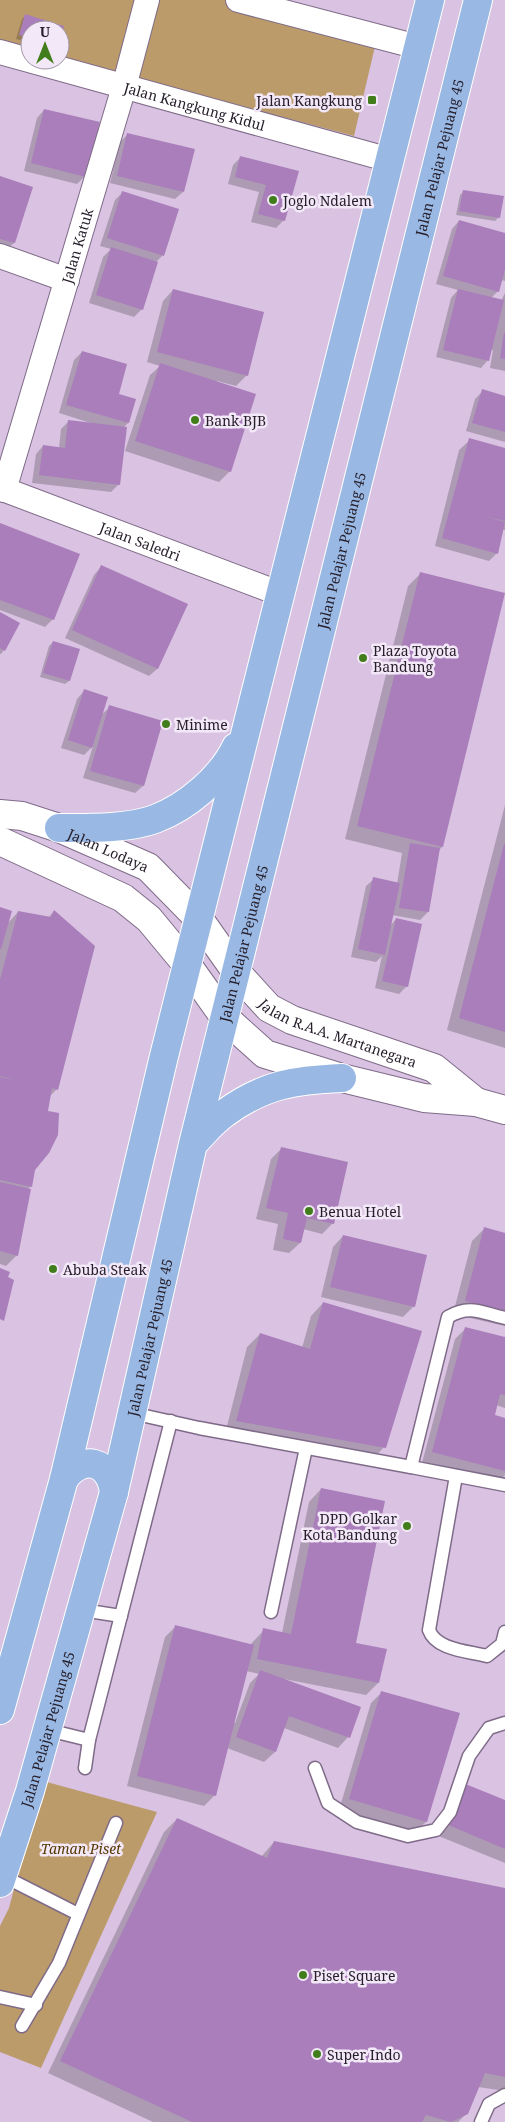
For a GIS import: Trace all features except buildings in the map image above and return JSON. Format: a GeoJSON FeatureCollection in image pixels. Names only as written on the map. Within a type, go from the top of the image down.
{"type":"FeatureCollection","features":[{"type":"Feature","properties":{"kind":"main road"},"geometry":{"type":"LineString","coordinates":[[0,1710],[64,1478],[164,1056],[430,0]]}},
{"type":"Feature","properties":{"kind":"main road","name":"Jalan Pelajar Pejuang 45"},"geometry":{"type":"LineString","coordinates":[[1,1880],[48,1730],[114,1492],[193,1144],[478,0]]}},
{"type":"Feature","properties":{"kind":"main road"},"geometry":{"type":"LineString","coordinates":[[60,828],[108,827],[155,819],[196,796],[229,763],[249,721]]}},
{"type":"Feature","properties":{"kind":"main road","name":"Jalan Lodaya"},"geometry":{"type":"LineString","coordinates":[[0,814],[22,816],[60,828],[148,867],[199,918]]}},
{"type":"Feature","properties":{"kind":"main road"},"geometry":{"type":"LineString","coordinates":[[0,841],[123,898],[150,918],[188,966]]}},
{"type":"Feature","properties":{"kind":"main road","name":"Jalan R.A.A. Martanegara"},"geometry":{"type":"LineString","coordinates":[[199,918],[237,973],[269,1008],[292,1020],[434,1068],[476,1102]]}},
{"type":"Feature","properties":{"kind":"main road","name":"Jalan R.A.A. Martanegara"},"geometry":{"type":"LineString","coordinates":[[188,966],[225,1018],[265,1054],[342,1078],[424,1098],[476,1102],[505,1110]]}},
{"type":"Feature","properties":{"kind":"main road"},"geometry":{"type":"LineString","coordinates":[[193,1144],[224,1113],[270,1087],[301,1080],[342,1078]]}},
{"type":"Feature","properties":{"kind":"main road"},"geometry":{"type":"LineString","coordinates":[[64,1478],[71,1469],[83,1464],[94,1464],[105,1470],[112,1480],[114,1492]]}},
{"type":"Feature","properties":{"kind":"street","name":"Jalan Katuk"},"geometry":{"type":"LineString","coordinates":[[2,489],[67,280],[124,87],[147,0]]}},
{"type":"Feature","properties":{"kind":"street"},"geometry":{"type":"LineString","coordinates":[[238,0],[418,47]]}},
{"type":"Feature","properties":{"kind":"street","name":"Jalan Kangkung Kidul"},"geometry":{"type":"LineString","coordinates":[[0,52],[390,160]]}},
{"type":"Feature","properties":{"kind":"street"},"geometry":{"type":"LineString","coordinates":[[0,256],[67,280]]}},
{"type":"Feature","properties":{"kind":"street","name":"Jalan Saledri"},"geometry":{"type":"LineString","coordinates":[[2,489],[281,594]]}},
{"type":"Feature","properties":{"kind":"lane"},"geometry":{"type":"LineString","coordinates":[[411,1467],[448,1317],[467,1309],[505,1318]]}},
{"type":"Feature","properties":{"kind":"lane"},"geometry":{"type":"LineString","coordinates":[[132,1413],[306,1448],[505,1484]]}},
{"type":"Feature","properties":{"kind":"lane"},"geometry":{"type":"LineString","coordinates":[[85,1768],[89,1740],[171,1421]]}},
{"type":"Feature","properties":{"kind":"lane"},"geometry":{"type":"LineString","coordinates":[[271,1612],[306,1448]]}},
{"type":"Feature","properties":{"kind":"lane"},"geometry":{"type":"LineString","coordinates":[[456,1476],[429,1630],[431,1637],[438,1644],[487,1656],[502,1644],[505,1632]]}},
{"type":"Feature","properties":{"kind":"lane"},"geometry":{"type":"LineString","coordinates":[[82,1610],[121,1616]]}},
{"type":"Feature","properties":{"kind":"lane"},"geometry":{"type":"LineString","coordinates":[[314,1768],[328,1803],[357,1822],[408,1836],[436,1830],[450,1812],[469,1756],[489,1728],[505,1723]]}},
{"type":"Feature","properties":{"kind":"lane"},"geometry":{"type":"LineString","coordinates":[[48,1730],[89,1740]]}},
{"type":"Feature","properties":{"kind":"lane"},"geometry":{"type":"LineString","coordinates":[[22,2026],[59,1963],[116,1823]]}},
{"type":"Feature","properties":{"kind":"lane"},"geometry":{"type":"LineString","coordinates":[[1,1880],[78,1914]]}},
{"type":"Feature","properties":{"kind":"lane"},"geometry":{"type":"LineString","coordinates":[[0,1997],[36,2004]]}},
{"type":"Feature","properties":{"kind":"lane"},"geometry":{"type":"LineString","coordinates":[[480,2122],[489,2104],[505,2095]]}},
{"type":"Feature","properties":{"kind":"green space"},"geometry":{"type":"Polygon","coordinates":[[[0,0],[278,0],[380,25],[354,136],[70,60],[70,20],[20,20],[20,46],[0,41],[0,0]]]}},
{"type":"Feature","properties":{"kind":"green space","name":"Taman Piset"},"geometry":{"type":"Polygon","coordinates":[[[43,1781],[157,1812],[41,2068],[0,2052],[0,1926],[9,1908],[43,1781]]]}},
{"type":"Feature","properties":{"kind":"place","name":"Jalan Kangkung"},"geometry":{"type":"Point","coordinates":[372,100]}},
{"type":"Feature","properties":{"kind":"place","name":"Joglo Ndalem"},"geometry":{"type":"Point","coordinates":[273,200]}},
{"type":"Feature","properties":{"kind":"place","name":"Bank BJB"},"geometry":{"type":"Point","coordinates":[195,420]}},
{"type":"Feature","properties":{"kind":"place","name":"Plaza Toyota Bandung"},"geometry":{"type":"Point","coordinates":[363,658]}},
{"type":"Feature","properties":{"kind":"place","name":"Minime"},"geometry":{"type":"Point","coordinates":[166,724]}},
{"type":"Feature","properties":{"kind":"place","name":"Benua Hotel"},"geometry":{"type":"Point","coordinates":[309,1211]}},
{"type":"Feature","properties":{"kind":"place","name":"Abuba Steak"},"geometry":{"type":"Point","coordinates":[53,1269]}},
{"type":"Feature","properties":{"kind":"place","name":"DPD Golkar Kota Bandung"},"geometry":{"type":"Point","coordinates":[407,1526]}},
{"type":"Feature","properties":{"kind":"place","name":"Piset Square"},"geometry":{"type":"Point","coordinates":[303,1975]}},
{"type":"Feature","properties":{"kind":"place","name":"Super Indo"},"geometry":{"type":"Point","coordinates":[317,2054]}}]}
